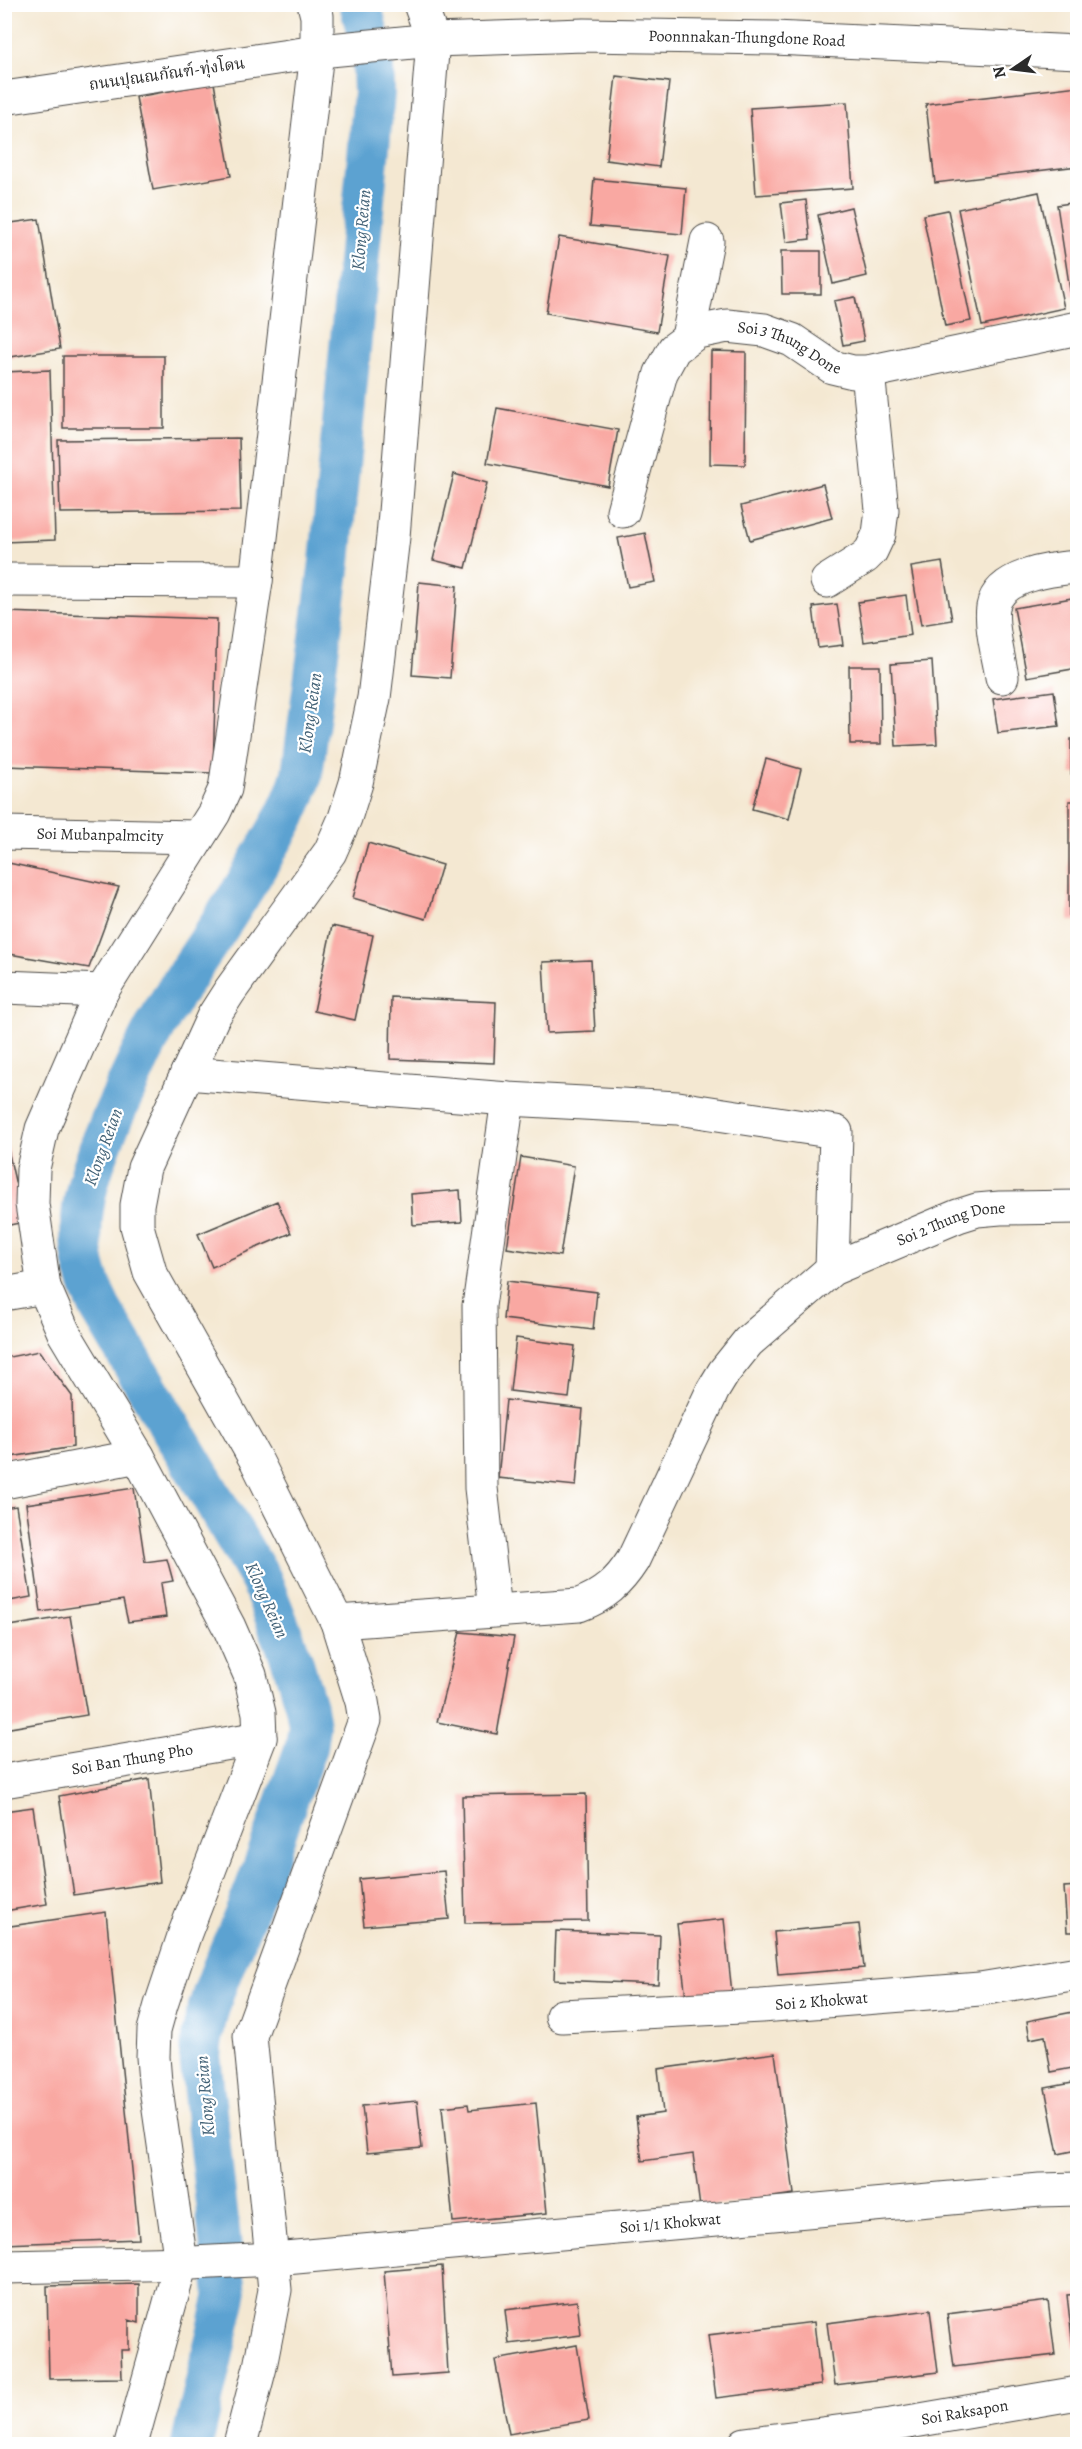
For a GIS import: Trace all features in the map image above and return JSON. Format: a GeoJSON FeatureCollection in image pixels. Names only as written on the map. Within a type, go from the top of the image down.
{"type":"FeatureCollection","features":[{"type":"Feature","properties":{"kind":"street"},"geometry":{"type":"LineString","coordinates":[[131,2445],[187,2263],[155,2082],[154,2030],[185,1933],[260,1738],[260,1713],[250,1675],[229,1627],[138,1456],[64,1333],[44,1287],[32,1204],[33,1169],[36,1148],[60,1086],[102,991],[220,801],[225,789],[256,581],[323,51],[314,4]]}},
{"type":"Feature","properties":{"kind":"street"},"geometry":{"type":"LineString","coordinates":[[240,2445],[271,2317],[275,2289],[268,2259],[250,2036],[365,1720],[362,1702],[338,1622],[257,1462],[150,1272],[137,1226],[139,1185],[151,1152],[213,1017],[330,852],[345,818],[356,783],[374,698],[393,537],[424,41],[420,4]]}},
{"type":"Feature","properties":{"kind":"street","name":"Poonnnakan-Thungdone Road"},"geometry":{"type":"LineString","coordinates":[[323,51],[424,41],[584,35],[774,38],[1077,52]]}},
{"type":"Feature","properties":{"kind":"street","name":"ถนนปุณณกัณฑ์-ทุ่งโดน"},"geometry":{"type":"LineString","coordinates":[[4,98],[323,51]]}},
{"type":"Feature","properties":{"kind":"street"},"geometry":{"type":"LineString","coordinates":[[623,511],[661,373],[674,349],[688,337],[707,240]]}},
{"type":"Feature","properties":{"kind":"street","name":"Soi 3 Thung Done"},"geometry":{"type":"LineString","coordinates":[[688,337],[707,329],[727,326],[764,330],[792,340],[832,367],[853,372],[868,372],[1077,328]]}},
{"type":"Feature","properties":{"kind":"street"},"geometry":{"type":"LineString","coordinates":[[827,581],[871,551],[879,534],[882,510],[868,372]]}},
{"type":"Feature","properties":{"kind":"street"},"geometry":{"type":"LineString","coordinates":[[1002,677],[993,616],[997,595],[1008,585],[1032,575],[1077,567]]}},
{"type":"Feature","properties":{"kind":"street"},"geometry":{"type":"LineString","coordinates":[[4,580],[256,581]]}},
{"type":"Feature","properties":{"kind":"street","name":"Soi Mubanpalmcity"},"geometry":{"type":"LineString","coordinates":[[4,833],[197,837]]}},
{"type":"Feature","properties":{"kind":"street"},"geometry":{"type":"LineString","coordinates":[[4,987],[102,991]]}},
{"type":"Feature","properties":{"kind":"street"},"geometry":{"type":"LineString","coordinates":[[187,1073],[508,1099],[678,1108],[836,1132],[832,1269]]}},
{"type":"Feature","properties":{"kind":"street"},"geometry":{"type":"LineString","coordinates":[[495,1610],[481,1488],[479,1306],[508,1099]]}},
{"type":"Feature","properties":{"kind":"street","name":"Soi 2 Thung Done"},"geometry":{"type":"LineString","coordinates":[[338,1622],[579,1605],[594,1600],[622,1578],[633,1560],[724,1372],[748,1342],[832,1269],[977,1210],[1077,1207]]}},
{"type":"Feature","properties":{"kind":"street"},"geometry":{"type":"LineString","coordinates":[[4,1294],[44,1287]]}},
{"type":"Feature","properties":{"kind":"street"},"geometry":{"type":"LineString","coordinates":[[4,1482],[138,1456]]}},
{"type":"Feature","properties":{"kind":"street","name":"Soi Ban Thung Pho"},"geometry":{"type":"LineString","coordinates":[[4,1781],[260,1738]]}},
{"type":"Feature","properties":{"kind":"street","name":"Soi 2 Khokwat"},"geometry":{"type":"LineString","coordinates":[[562,2016],[761,2006],[980,1989],[1077,1973]]}},
{"type":"Feature","properties":{"kind":"street","name":"Soi 1/1 Khokwat"},"geometry":{"type":"LineString","coordinates":[[4,2267],[268,2259],[1040,2190],[1077,2189]]}},
{"type":"Feature","properties":{"kind":"street","name":"Soi Raksapon"},"geometry":{"type":"LineString","coordinates":[[746,2445],[891,2425],[1077,2393]]}},
{"type":"Feature","properties":{"kind":"building"},"geometry":{"type":"Polygon","coordinates":[[[616,76],[669,82],[659,167],[606,160],[616,76]]]}},
{"type":"Feature","properties":{"kind":"building"},"geometry":{"type":"Polygon","coordinates":[[[214,83],[231,176],[153,190],[136,97],[214,83]]]}},
{"type":"Feature","properties":{"kind":"building"},"geometry":{"type":"Polygon","coordinates":[[[1078,86],[1078,166],[935,183],[926,104],[1078,86]]]}},
{"type":"Feature","properties":{"kind":"building"},"geometry":{"type":"Polygon","coordinates":[[[847,102],[853,188],[756,195],[750,108],[847,102]]]}},
{"type":"Feature","properties":{"kind":"building"},"geometry":{"type":"Polygon","coordinates":[[[594,179],[686,188],[682,234],[590,226],[594,179]]]}},
{"type":"Feature","properties":{"kind":"building"},"geometry":{"type":"Polygon","coordinates":[[[1039,192],[1064,308],[982,326],[958,209],[1039,192]]]}},
{"type":"Feature","properties":{"kind":"building"},"geometry":{"type":"Polygon","coordinates":[[[806,200],[810,239],[786,242],[781,203],[806,200]]]}},
{"type":"Feature","properties":{"kind":"building"},"geometry":{"type":"Polygon","coordinates":[[[1078,202],[1078,296],[1071,297],[1057,205],[1078,202]]]}},
{"type":"Feature","properties":{"kind":"building"},"geometry":{"type":"Polygon","coordinates":[[[851,207],[867,276],[833,284],[818,215],[851,207]]]}},
{"type":"Feature","properties":{"kind":"building"},"geometry":{"type":"Polygon","coordinates":[[[948,210],[971,321],[945,326],[923,215],[948,210]]]}},
{"type":"Feature","properties":{"kind":"building"},"geometry":{"type":"Polygon","coordinates":[[[39,219],[60,349],[4,358],[4,224],[39,219]]]}},
{"type":"Feature","properties":{"kind":"building"},"geometry":{"type":"Polygon","coordinates":[[[559,237],[670,256],[657,332],[546,313],[559,237]]]}},
{"type":"Feature","properties":{"kind":"building"},"geometry":{"type":"Polygon","coordinates":[[[781,251],[821,251],[821,294],[782,294],[781,251]]]}},
{"type":"Feature","properties":{"kind":"building"},"geometry":{"type":"Polygon","coordinates":[[[855,297],[864,341],[843,345],[834,301],[855,297]]]}},
{"type":"Feature","properties":{"kind":"building"},"geometry":{"type":"Polygon","coordinates":[[[711,351],[746,352],[745,465],[710,464],[711,351]]]}},
{"type":"Feature","properties":{"kind":"building"},"geometry":{"type":"Polygon","coordinates":[[[63,356],[164,356],[164,428],[63,428],[63,356]]]}},
{"type":"Feature","properties":{"kind":"building"},"geometry":{"type":"Polygon","coordinates":[[[50,370],[55,540],[4,542],[4,372],[50,370]]]}},
{"type":"Feature","properties":{"kind":"building"},"geometry":{"type":"Polygon","coordinates":[[[497,408],[618,430],[608,486],[487,463],[497,408]]]}},
{"type":"Feature","properties":{"kind":"building"},"geometry":{"type":"Polygon","coordinates":[[[239,438],[241,511],[60,513],[58,440],[239,438]]]}},
{"type":"Feature","properties":{"kind":"building"},"geometry":{"type":"Polygon","coordinates":[[[454,474],[487,483],[466,568],[433,560],[454,474]]]}},
{"type":"Feature","properties":{"kind":"building"},"geometry":{"type":"Polygon","coordinates":[[[823,484],[832,518],[750,540],[741,506],[823,484]]]}},
{"type":"Feature","properties":{"kind":"building"},"geometry":{"type":"Polygon","coordinates":[[[645,533],[655,582],[628,587],[618,538],[645,533]]]}},
{"type":"Feature","properties":{"kind":"building"},"geometry":{"type":"Polygon","coordinates":[[[942,562],[952,620],[921,625],[911,567],[942,562]]]}},
{"type":"Feature","properties":{"kind":"building"},"geometry":{"type":"Polygon","coordinates":[[[419,582],[457,586],[450,678],[412,675],[419,582]]]}},
{"type":"Feature","properties":{"kind":"building"},"geometry":{"type":"Polygon","coordinates":[[[906,595],[911,635],[864,642],[858,602],[906,595]]]}},
{"type":"Feature","properties":{"kind":"building"},"geometry":{"type":"Polygon","coordinates":[[[1078,597],[1078,668],[1027,677],[1014,608],[1078,597]]]}},
{"type":"Feature","properties":{"kind":"building"},"geometry":{"type":"Polygon","coordinates":[[[837,604],[843,645],[818,648],[813,607],[837,604]]]}},
{"type":"Feature","properties":{"kind":"building"},"geometry":{"type":"Polygon","coordinates":[[[5,612],[217,619],[213,773],[5,766],[5,612]]]}},
{"type":"Feature","properties":{"kind":"building"},"geometry":{"type":"Polygon","coordinates":[[[932,661],[937,744],[896,746],[891,664],[932,661]]]}},
{"type":"Feature","properties":{"kind":"building"},"geometry":{"type":"Polygon","coordinates":[[[849,666],[880,666],[881,744],[850,744],[849,666]]]}},
{"type":"Feature","properties":{"kind":"building"},"geometry":{"type":"Polygon","coordinates":[[[1054,691],[1059,726],[998,733],[993,699],[1054,691]]]}},
{"type":"Feature","properties":{"kind":"building"},"geometry":{"type":"Polygon","coordinates":[[[1071,739],[1078,739],[1078,774],[1071,774],[1071,739]]]}},
{"type":"Feature","properties":{"kind":"building"},"geometry":{"type":"Polygon","coordinates":[[[766,759],[801,769],[789,819],[752,809],[766,759]]]}},
{"type":"Feature","properties":{"kind":"building"},"geometry":{"type":"Polygon","coordinates":[[[1069,801],[1078,801],[1078,921],[1069,921],[1069,801]]]}},
{"type":"Feature","properties":{"kind":"building"},"geometry":{"type":"Polygon","coordinates":[[[368,843],[442,865],[426,919],[353,898],[368,843]]]}},
{"type":"Feature","properties":{"kind":"building"},"geometry":{"type":"Polygon","coordinates":[[[4,862],[119,887],[89,968],[4,953],[4,862]]]}},
{"type":"Feature","properties":{"kind":"building"},"geometry":{"type":"Polygon","coordinates":[[[332,926],[373,935],[355,1020],[314,1011],[332,926]]]}},
{"type":"Feature","properties":{"kind":"building"},"geometry":{"type":"Polygon","coordinates":[[[591,960],[595,1031],[547,1033],[543,962],[591,960]]]}},
{"type":"Feature","properties":{"kind":"building"},"geometry":{"type":"Polygon","coordinates":[[[391,997],[496,1002],[494,1063],[390,1059],[391,997]]]}},
{"type":"Feature","properties":{"kind":"building"},"geometry":{"type":"Polygon","coordinates":[[[5,1136],[24,1222],[5,1226],[5,1136]]]}},
{"type":"Feature","properties":{"kind":"building"},"geometry":{"type":"Polygon","coordinates":[[[521,1157],[574,1166],[560,1256],[507,1248],[521,1157]]]}},
{"type":"Feature","properties":{"kind":"building"},"geometry":{"type":"Polygon","coordinates":[[[460,1190],[462,1222],[413,1225],[411,1194],[460,1190]]]}},
{"type":"Feature","properties":{"kind":"building"},"geometry":{"type":"Polygon","coordinates":[[[277,1201],[291,1233],[212,1267],[198,1234],[277,1201]]]}},
{"type":"Feature","properties":{"kind":"building"},"geometry":{"type":"Polygon","coordinates":[[[507,1281],[597,1292],[593,1330],[503,1319],[507,1281]]]}},
{"type":"Feature","properties":{"kind":"building"},"geometry":{"type":"Polygon","coordinates":[[[516,1338],[575,1346],[569,1398],[510,1391],[516,1338]]]}},
{"type":"Feature","properties":{"kind":"building"},"geometry":{"type":"Polygon","coordinates":[[[39,1351],[72,1396],[73,1447],[4,1458],[4,1358],[39,1351]]]}},
{"type":"Feature","properties":{"kind":"building"},"geometry":{"type":"Polygon","coordinates":[[[506,1400],[583,1409],[576,1486],[498,1478],[506,1400]]]}},
{"type":"Feature","properties":{"kind":"building"},"geometry":{"type":"Polygon","coordinates":[[[134,1488],[145,1562],[167,1559],[173,1581],[161,1583],[166,1617],[128,1622],[123,1600],[41,1612],[26,1504],[134,1488]]]}},
{"type":"Feature","properties":{"kind":"building"},"geometry":{"type":"Polygon","coordinates":[[[16,1506],[31,1597],[4,1602],[4,1508],[16,1506]]]}},
{"type":"Feature","properties":{"kind":"building"},"geometry":{"type":"Polygon","coordinates":[[[70,1616],[87,1715],[4,1729],[4,1627],[70,1616]]]}},
{"type":"Feature","properties":{"kind":"building"},"geometry":{"type":"Polygon","coordinates":[[[460,1632],[514,1637],[497,1734],[437,1722],[460,1632]]]}},
{"type":"Feature","properties":{"kind":"building"},"geometry":{"type":"Polygon","coordinates":[[[149,1779],[160,1882],[74,1895],[59,1796],[149,1779]]]}},
{"type":"Feature","properties":{"kind":"building"},"geometry":{"type":"Polygon","coordinates":[[[586,1794],[588,1921],[465,1923],[462,1796],[586,1794]]]}},
{"type":"Feature","properties":{"kind":"building"},"geometry":{"type":"Polygon","coordinates":[[[33,1807],[47,1904],[4,1911],[4,1811],[33,1807]]]}},
{"type":"Feature","properties":{"kind":"building"},"geometry":{"type":"Polygon","coordinates":[[[444,1871],[449,1919],[364,1926],[359,1879],[444,1871]]]}},
{"type":"Feature","properties":{"kind":"building"},"geometry":{"type":"Polygon","coordinates":[[[1078,1886],[1078,1932],[1067,1932],[1064,1887],[1078,1886]]]}},
{"type":"Feature","properties":{"kind":"building"},"geometry":{"type":"Polygon","coordinates":[[[106,1912],[139,2239],[4,2244],[4,1927],[106,1912]]]}},
{"type":"Feature","properties":{"kind":"building"},"geometry":{"type":"Polygon","coordinates":[[[724,1919],[732,1993],[686,1998],[677,1924],[724,1919]]]}},
{"type":"Feature","properties":{"kind":"building"},"geometry":{"type":"Polygon","coordinates":[[[859,1924],[864,1968],[778,1975],[774,1932],[859,1924]]]}},
{"type":"Feature","properties":{"kind":"building"},"geometry":{"type":"Polygon","coordinates":[[[556,1931],[660,1935],[658,1984],[554,1980],[556,1931]]]}},
{"type":"Feature","properties":{"kind":"building"},"geometry":{"type":"Polygon","coordinates":[[[1078,2011],[1078,2067],[1051,2072],[1045,2036],[1030,2039],[1027,2021],[1078,2011]]]}},
{"type":"Feature","properties":{"kind":"building"},"geometry":{"type":"Polygon","coordinates":[[[775,2053],[794,2194],[700,2207],[693,2154],[642,2161],[636,2117],[663,2113],[658,2069],[775,2053]]]}},
{"type":"Feature","properties":{"kind":"building"},"geometry":{"type":"Polygon","coordinates":[[[1078,2082],[1078,2150],[1058,2154],[1045,2088],[1078,2082]]]}},
{"type":"Feature","properties":{"kind":"building"},"geometry":{"type":"Polygon","coordinates":[[[417,2101],[422,2148],[367,2153],[362,2106],[417,2101]]]}},
{"type":"Feature","properties":{"kind":"building"},"geometry":{"type":"Polygon","coordinates":[[[536,2103],[547,2213],[453,2222],[442,2107],[468,2104],[469,2110],[536,2103]]]}},
{"type":"Feature","properties":{"kind":"building"},"geometry":{"type":"Polygon","coordinates":[[[442,2266],[448,2373],[392,2377],[384,2271],[442,2266]]]}},
{"type":"Feature","properties":{"kind":"building"},"geometry":{"type":"Polygon","coordinates":[[[139,2284],[139,2323],[129,2320],[129,2350],[121,2350],[122,2378],[49,2379],[47,2286],[139,2284]]]}},
{"type":"Feature","properties":{"kind":"building"},"geometry":{"type":"Polygon","coordinates":[[[1078,2294],[1078,2346],[1073,2347],[1067,2295],[1078,2294]]]}},
{"type":"Feature","properties":{"kind":"building"},"geometry":{"type":"Polygon","coordinates":[[[577,2301],[581,2335],[509,2344],[505,2310],[577,2301]]]}},
{"type":"Feature","properties":{"kind":"building"},"geometry":{"type":"Polygon","coordinates":[[[1048,2301],[1055,2355],[954,2367],[947,2314],[1048,2301]]]}},
{"type":"Feature","properties":{"kind":"building"},"geometry":{"type":"Polygon","coordinates":[[[930,2310],[938,2372],[835,2385],[827,2323],[930,2310]]]}},
{"type":"Feature","properties":{"kind":"building"},"geometry":{"type":"Polygon","coordinates":[[[814,2322],[821,2385],[716,2398],[708,2335],[814,2322]]]}},
{"type":"Feature","properties":{"kind":"building"},"geometry":{"type":"Polygon","coordinates":[[[577,2345],[589,2420],[509,2434],[495,2360],[577,2345]]]}},
{"type":"Feature","properties":{"kind":"waterway","name":"Klong Reian"},"geometry":{"type":"LineString","coordinates":[[192,2444],[226,2295],[200,2056],[203,2035],[220,1974],[260,1877],[306,1747],[309,1726],[306,1707],[292,1660],[261,1580],[100,1308],[84,1264],[81,1239],[82,1220],[88,1185],[99,1150],[141,1056],[172,998],[238,898],[289,810],[302,774],[330,562],[374,93],[370,48],[360,4]]}}]}
